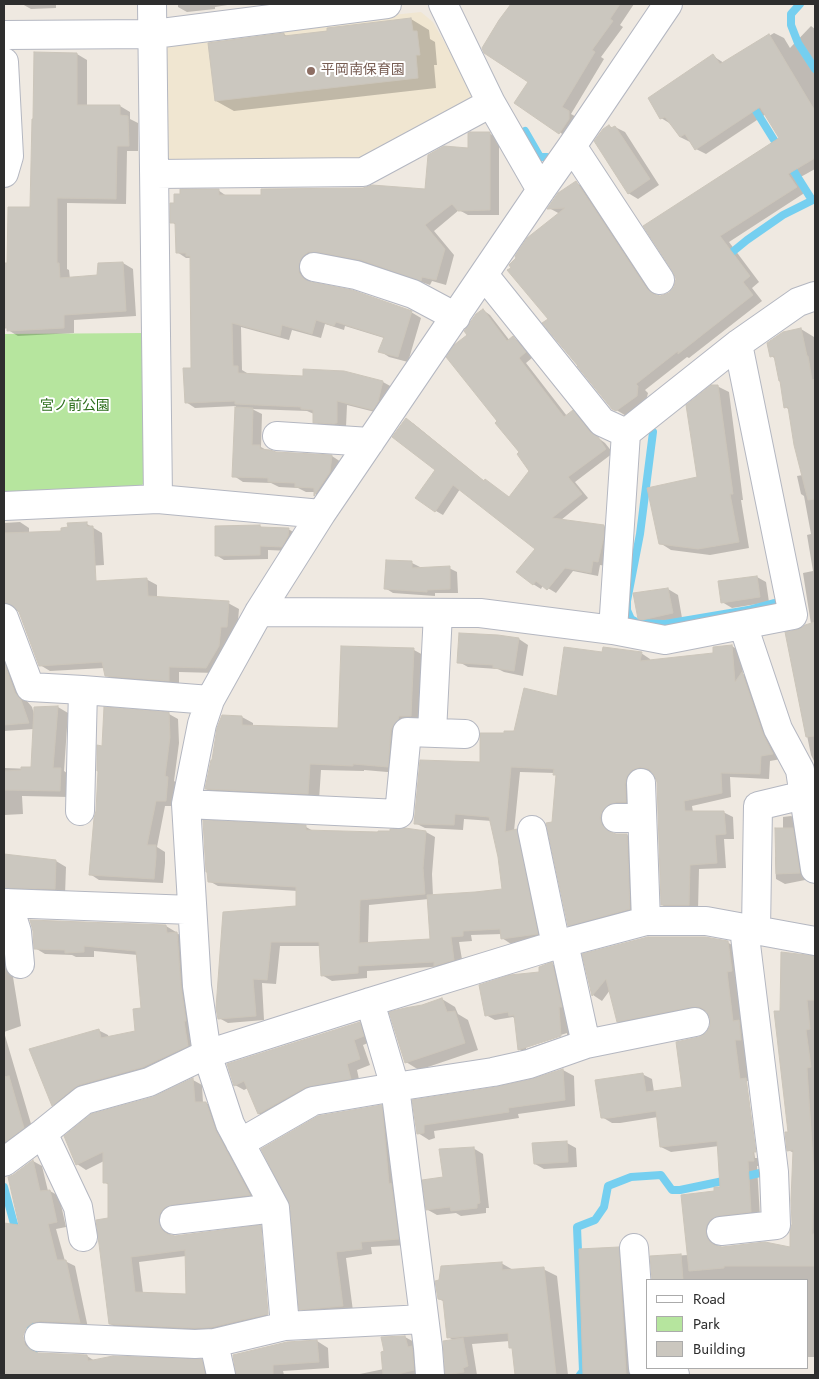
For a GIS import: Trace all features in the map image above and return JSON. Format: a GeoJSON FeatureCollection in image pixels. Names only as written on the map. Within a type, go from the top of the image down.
{"type":"FeatureCollection","features":[{"type":"Feature","properties":{"kind":"street"},"geometry":{"type":"LineString","coordinates":[[152,4],[154,34],[158,499]]}},
{"type":"Feature","properties":{"kind":"street"},"geometry":{"type":"LineString","coordinates":[[4,35],[154,34],[387,4]]}},
{"type":"Feature","properties":{"kind":"street"},"geometry":{"type":"LineString","coordinates":[[444,4],[491,103],[541,190]]}},
{"type":"Feature","properties":{"kind":"street"},"geometry":{"type":"LineString","coordinates":[[285,1326],[275,1208],[230,1124],[207,1054],[197,986],[186,804],[202,724],[210,700],[259,612],[321,514],[668,4]]}},
{"type":"Feature","properties":{"kind":"street"},"geometry":{"type":"LineString","coordinates":[[4,62],[9,156],[4,173]]}},
{"type":"Feature","properties":{"kind":"street"},"geometry":{"type":"LineString","coordinates":[[155,174],[363,172],[491,103]]}},
{"type":"Feature","properties":{"kind":"street"},"geometry":{"type":"LineString","coordinates":[[572,146],[660,280]]}},
{"type":"Feature","properties":{"kind":"street"},"geometry":{"type":"LineString","coordinates":[[314,267],[356,275],[413,294],[456,317]]}},
{"type":"Feature","properties":{"kind":"street"},"geometry":{"type":"LineString","coordinates":[[484,275],[602,422],[626,433]]}},
{"type":"Feature","properties":{"kind":"street"},"geometry":{"type":"LineString","coordinates":[[613,630],[626,433],[738,344],[798,302],[815,296]]}},
{"type":"Feature","properties":{"kind":"street"},"geometry":{"type":"LineString","coordinates":[[259,612],[480,613],[613,630],[665,640],[793,615],[738,344]]}},
{"type":"Feature","properties":{"kind":"street"},"geometry":{"type":"LineString","coordinates":[[277,436],[370,442]]}},
{"type":"Feature","properties":{"kind":"street"},"geometry":{"type":"LineString","coordinates":[[4,506],[158,499],[321,514]]}},
{"type":"Feature","properties":{"kind":"street"},"geometry":{"type":"LineString","coordinates":[[432,732],[438,613]]}},
{"type":"Feature","properties":{"kind":"street"},"geometry":{"type":"LineString","coordinates":[[4,618],[30,687],[210,700]]}},
{"type":"Feature","properties":{"kind":"street"},"geometry":{"type":"LineString","coordinates":[[743,625],[778,729],[800,770],[815,869]]}},
{"type":"Feature","properties":{"kind":"street"},"geometry":{"type":"LineString","coordinates":[[80,811],[83,690]]}},
{"type":"Feature","properties":{"kind":"street"},"geometry":{"type":"LineString","coordinates":[[186,804],[399,814],[407,732],[465,734]]}},
{"type":"Feature","properties":{"kind":"street"},"geometry":{"type":"LineString","coordinates":[[641,783],[629,818],[646,921]]}},
{"type":"Feature","properties":{"kind":"street"},"geometry":{"type":"LineString","coordinates":[[721,1231],[776,1226],[774,1172],[750,929],[758,806],[804,795]]}},
{"type":"Feature","properties":{"kind":"street"},"geometry":{"type":"LineString","coordinates":[[532,830],[586,1044]]}},
{"type":"Feature","properties":{"kind":"street"},"geometry":{"type":"LineString","coordinates":[[20,964],[17,932],[6,903],[192,910]]}},
{"type":"Feature","properties":{"kind":"street"},"geometry":{"type":"LineString","coordinates":[[4,1162],[43,1134],[84,1100],[149,1082],[207,1054],[560,944],[646,921],[706,921],[750,929],[815,937]]}},
{"type":"Feature","properties":{"kind":"street"},"geometry":{"type":"LineString","coordinates":[[370,1002],[396,1087],[430,1375]]}},
{"type":"Feature","properties":{"kind":"street"},"geometry":{"type":"LineString","coordinates":[[240,1143],[313,1101],[493,1072],[520,1066],[586,1044],[695,1022]]}},
{"type":"Feature","properties":{"kind":"street"},"geometry":{"type":"LineString","coordinates":[[43,1134],[87,1202],[83,1237]]}},
{"type":"Feature","properties":{"kind":"street"},"geometry":{"type":"LineString","coordinates":[[174,1220],[275,1208]]}},
{"type":"Feature","properties":{"kind":"street"},"geometry":{"type":"LineString","coordinates":[[634,1248],[643,1307],[643,1368],[646,1368]]}},
{"type":"Feature","properties":{"kind":"street"},"geometry":{"type":"LineString","coordinates":[[39,1337],[214,1343],[285,1326],[424,1319]]}},
{"type":"Feature","properties":{"kind":"street"},"geometry":{"type":"LineString","coordinates":[[214,1343],[221,1375]]}},
{"type":"Feature","properties":{"kind":"shaded area","name":"平岡南保育園"},"geometry":{"type":"Polygon","coordinates":[[[421,12],[433,22],[479,103],[363,168],[161,170],[161,39],[421,12]]]}},
{"type":"Feature","properties":{"kind":"green space","name":"宮ノ前公園"},"geometry":{"type":"Polygon","coordinates":[[[145,333],[147,480],[134,493],[4,494],[4,334],[145,333]]]}},
{"type":"Feature","properties":{"kind":"building"},"geometry":{"type":"Polygon","coordinates":[[[511,4],[620,4],[610,19],[613,21],[592,50],[595,52],[562,107],[569,111],[569,119],[559,134],[514,103],[528,82],[484,53],[482,48],[511,4]]]}},
{"type":"Feature","properties":{"kind":"building"},"geometry":{"type":"Polygon","coordinates":[[[411,18],[413,31],[417,31],[420,55],[416,55],[418,78],[215,101],[208,43],[284,33],[284,36],[327,31],[327,28],[411,18]]]}},
{"type":"Feature","properties":{"kind":"building"},"geometry":{"type":"Polygon","coordinates":[[[769,34],[815,111],[815,158],[788,174],[797,187],[720,236],[750,276],[743,282],[753,295],[678,354],[678,351],[636,384],[638,386],[637,396],[616,411],[612,409],[542,323],[548,319],[507,270],[511,268],[509,265],[516,258],[515,256],[527,238],[565,208],[547,209],[558,193],[576,181],[647,289],[653,294],[660,296],[669,293],[674,287],[676,279],[643,226],[779,138],[760,107],[695,150],[685,134],[680,137],[665,117],[660,119],[648,98],[713,54],[720,64],[769,34]]]}},
{"type":"Feature","properties":{"kind":"building"},"geometry":{"type":"Polygon","coordinates":[[[34,52],[77,53],[77,105],[120,105],[120,115],[128,116],[129,146],[117,146],[116,199],[57,198],[57,263],[59,263],[60,278],[97,275],[98,263],[123,262],[126,311],[64,315],[64,328],[7,331],[7,328],[5,328],[4,263],[7,263],[8,207],[30,207],[34,52]]]}},
{"type":"Feature","properties":{"kind":"building"},"geometry":{"type":"Polygon","coordinates":[[[609,125],[611,128],[615,126],[650,179],[628,194],[594,141],[603,129],[609,125]]]}},
{"type":"Feature","properties":{"kind":"building"},"geometry":{"type":"Polygon","coordinates":[[[490,132],[490,210],[458,211],[452,204],[425,225],[445,249],[436,280],[422,277],[421,281],[361,260],[317,252],[308,252],[302,257],[299,264],[299,273],[304,279],[311,282],[352,290],[412,311],[398,357],[378,352],[384,337],[336,322],[334,326],[316,320],[312,334],[282,325],[280,336],[232,323],[233,366],[238,366],[238,373],[303,376],[303,369],[344,371],[383,381],[378,402],[373,410],[337,401],[337,423],[335,424],[313,423],[313,410],[301,409],[301,407],[235,404],[235,401],[185,403],[183,368],[191,368],[190,256],[186,256],[186,253],[176,253],[175,223],[170,223],[170,203],[174,203],[174,194],[180,194],[180,189],[219,189],[219,195],[261,195],[261,189],[363,188],[372,185],[425,189],[428,155],[444,146],[468,148],[468,133],[490,132]]]}},
{"type":"Feature","properties":{"kind":"building"},"geometry":{"type":"Polygon","coordinates":[[[483,309],[507,341],[513,336],[526,352],[519,358],[564,417],[573,410],[590,432],[598,437],[606,449],[568,477],[582,494],[552,518],[604,525],[604,536],[598,562],[593,561],[591,573],[565,568],[547,590],[536,581],[533,585],[516,572],[535,549],[453,485],[435,512],[415,498],[435,470],[392,437],[406,418],[484,481],[485,479],[509,497],[529,471],[517,454],[519,452],[495,423],[497,421],[446,357],[454,345],[467,335],[464,331],[476,314],[483,309]]]}},
{"type":"Feature","properties":{"kind":"building"},"geometry":{"type":"Polygon","coordinates":[[[801,328],[812,380],[815,379],[815,499],[808,500],[794,445],[788,407],[784,408],[774,356],[770,357],[767,343],[783,332],[801,328]]]}},
{"type":"Feature","properties":{"kind":"building"},"geometry":{"type":"Polygon","coordinates":[[[711,385],[718,385],[733,494],[730,494],[739,542],[698,549],[659,544],[647,488],[697,477],[686,405],[711,385]]]}},
{"type":"Feature","properties":{"kind":"building"},"geometry":{"type":"Polygon","coordinates":[[[235,407],[253,408],[252,445],[260,445],[260,449],[276,452],[332,455],[330,472],[314,496],[314,488],[295,487],[295,483],[268,482],[268,478],[232,477],[235,407]]]}},
{"type":"Feature","properties":{"kind":"building"},"geometry":{"type":"Polygon","coordinates":[[[87,522],[87,526],[93,526],[96,581],[147,578],[148,596],[229,601],[227,627],[221,627],[219,646],[206,668],[169,667],[169,681],[105,676],[102,662],[39,666],[19,612],[13,606],[4,603],[4,533],[61,531],[61,528],[68,527],[67,523],[87,522]]]}},
{"type":"Feature","properties":{"kind":"building"},"geometry":{"type":"Polygon","coordinates":[[[260,525],[260,527],[289,528],[288,536],[282,547],[260,546],[260,555],[215,556],[215,526],[260,525]]]}},
{"type":"Feature","properties":{"kind":"building"},"geometry":{"type":"Polygon","coordinates":[[[386,560],[412,561],[412,568],[450,566],[450,589],[427,590],[427,592],[384,589],[386,560]]]}},
{"type":"Feature","properties":{"kind":"building"},"geometry":{"type":"Polygon","coordinates":[[[757,576],[760,597],[721,603],[718,581],[757,576]]]}},
{"type":"Feature","properties":{"kind":"building"},"geometry":{"type":"Polygon","coordinates":[[[668,588],[673,613],[642,620],[638,619],[633,593],[668,588]]]}},
{"type":"Feature","properties":{"kind":"building"},"geometry":{"type":"Polygon","coordinates":[[[815,622],[815,736],[806,737],[785,632],[796,630],[815,622]]]}},
{"type":"Feature","properties":{"kind":"building"},"geometry":{"type":"Polygon","coordinates":[[[459,633],[519,638],[514,671],[493,668],[493,665],[457,663],[459,633]]]}},
{"type":"Feature","properties":{"kind":"building"},"geometry":{"type":"Polygon","coordinates":[[[732,645],[735,682],[742,672],[763,734],[773,754],[761,756],[760,774],[721,773],[722,793],[684,801],[685,811],[724,811],[726,834],[715,835],[717,863],[690,865],[689,905],[661,905],[657,782],[649,769],[640,767],[632,770],[627,776],[625,784],[626,802],[616,802],[608,805],[602,811],[600,818],[602,825],[608,831],[616,834],[627,834],[630,909],[568,926],[546,823],[552,822],[556,775],[553,775],[554,769],[511,767],[505,832],[517,829],[538,934],[501,939],[500,929],[463,931],[463,936],[451,937],[454,960],[434,966],[434,962],[358,966],[358,973],[321,976],[319,942],[271,942],[267,980],[253,979],[256,1016],[218,1019],[216,1008],[223,912],[296,906],[296,887],[208,882],[203,820],[306,825],[306,830],[378,832],[405,828],[426,831],[423,868],[425,894],[360,900],[359,943],[430,939],[427,895],[502,889],[498,857],[489,817],[455,814],[454,825],[414,824],[420,760],[480,762],[480,733],[514,731],[524,688],[557,696],[564,647],[602,652],[603,647],[642,652],[640,661],[713,653],[713,647],[732,645]]]}},
{"type":"Feature","properties":{"kind":"building"},"geometry":{"type":"Polygon","coordinates":[[[341,646],[414,648],[411,716],[399,716],[391,730],[388,767],[353,764],[353,766],[310,764],[308,794],[205,789],[217,728],[222,715],[242,716],[242,725],[338,728],[341,646]]]}},
{"type":"Feature","properties":{"kind":"building"},"geometry":{"type":"Polygon","coordinates":[[[4,662],[15,693],[21,700],[29,723],[4,725],[4,662]]]}},
{"type":"Feature","properties":{"kind":"building"},"geometry":{"type":"Polygon","coordinates":[[[58,706],[53,768],[61,768],[60,791],[4,790],[4,771],[21,770],[21,767],[31,767],[34,707],[58,706]]]}},
{"type":"Feature","properties":{"kind":"building"},"geometry":{"type":"Polygon","coordinates":[[[104,707],[169,712],[170,737],[165,776],[168,777],[166,801],[156,801],[147,845],[156,845],[154,879],[89,875],[96,811],[97,745],[102,746],[104,707]]]}},
{"type":"Feature","properties":{"kind":"building"},"geometry":{"type":"Polygon","coordinates":[[[775,828],[793,828],[800,873],[776,874],[775,828]]]}},
{"type":"Feature","properties":{"kind":"building"},"geometry":{"type":"Polygon","coordinates":[[[4,854],[56,860],[55,889],[4,888],[4,854]]]}},
{"type":"Feature","properties":{"kind":"building"},"geometry":{"type":"Polygon","coordinates":[[[30,920],[166,925],[167,933],[177,932],[181,987],[186,1021],[184,1021],[188,1046],[143,1067],[79,1085],[52,1106],[29,1049],[99,1029],[101,1038],[135,1031],[133,1009],[141,1008],[136,951],[84,946],[84,952],[65,953],[65,950],[34,949],[30,920]]]}},
{"type":"Feature","properties":{"kind":"building"},"geometry":{"type":"Polygon","coordinates":[[[648,937],[705,937],[728,941],[732,971],[727,972],[733,1021],[739,1020],[741,1040],[735,1040],[740,1079],[746,1078],[756,1152],[753,1152],[754,1161],[748,1161],[751,1212],[719,1216],[711,1219],[707,1225],[706,1233],[709,1241],[714,1245],[722,1247],[765,1242],[790,1247],[793,1150],[787,1151],[785,1132],[788,1132],[774,1011],[780,1011],[781,952],[815,956],[815,1000],[807,1000],[810,1029],[806,1030],[811,1067],[807,1068],[814,1177],[812,1234],[814,1234],[815,1266],[724,1266],[724,1268],[689,1271],[681,1195],[714,1191],[714,1187],[720,1187],[717,1141],[660,1147],[656,1111],[601,1118],[595,1080],[643,1073],[646,1092],[682,1087],[676,1042],[699,1037],[706,1033],[710,1026],[710,1018],[706,1011],[700,1007],[617,1022],[606,979],[592,996],[582,954],[648,937]]]}},
{"type":"Feature","properties":{"kind":"building"},"geometry":{"type":"Polygon","coordinates":[[[552,962],[562,1007],[559,1007],[561,1036],[518,1050],[514,1015],[509,1016],[508,1012],[485,1016],[479,985],[510,975],[539,972],[539,967],[552,962]]]}},
{"type":"Feature","properties":{"kind":"building"},"geometry":{"type":"Polygon","coordinates":[[[442,998],[447,1012],[455,1011],[465,1043],[405,1063],[389,1012],[422,1005],[442,998]]]}},
{"type":"Feature","properties":{"kind":"building"},"geometry":{"type":"Polygon","coordinates":[[[360,1022],[364,1036],[354,1040],[360,1059],[347,1064],[351,1079],[306,1087],[258,1114],[244,1081],[234,1086],[227,1064],[360,1022]]]}},
{"type":"Feature","properties":{"kind":"building"},"geometry":{"type":"Polygon","coordinates":[[[563,1069],[565,1100],[508,1108],[509,1112],[424,1125],[424,1133],[417,1134],[412,1100],[496,1087],[532,1079],[563,1069]]]}},
{"type":"Feature","properties":{"kind":"building"},"geometry":{"type":"Polygon","coordinates":[[[9,1076],[24,1128],[4,1143],[4,1077],[9,1076]]]}},
{"type":"Feature","properties":{"kind":"building"},"geometry":{"type":"Polygon","coordinates":[[[193,1078],[195,1102],[206,1102],[216,1131],[250,1195],[172,1205],[164,1208],[160,1213],[159,1222],[162,1230],[167,1234],[175,1236],[261,1225],[268,1314],[212,1327],[109,1324],[96,1220],[108,1218],[108,1183],[103,1183],[103,1152],[76,1165],[64,1136],[91,1114],[153,1097],[193,1078]],[[185,1250],[131,1257],[135,1292],[186,1294],[185,1250]]]}},
{"type":"Feature","properties":{"kind":"building"},"geometry":{"type":"Polygon","coordinates":[[[382,1105],[389,1184],[391,1183],[399,1239],[361,1242],[362,1249],[336,1252],[343,1306],[299,1310],[290,1206],[261,1149],[318,1116],[382,1105]]]}},
{"type":"Feature","properties":{"kind":"building"},"geometry":{"type":"Polygon","coordinates":[[[567,1141],[568,1162],[534,1164],[532,1143],[567,1141]]]}},
{"type":"Feature","properties":{"kind":"building"},"geometry":{"type":"Polygon","coordinates":[[[474,1147],[480,1203],[477,1204],[477,1208],[451,1211],[450,1207],[426,1210],[422,1180],[443,1177],[439,1149],[474,1147]]]}},
{"type":"Feature","properties":{"kind":"building"},"geometry":{"type":"Polygon","coordinates":[[[33,1160],[40,1191],[50,1190],[57,1222],[48,1224],[57,1260],[66,1260],[80,1323],[40,1321],[32,1323],[26,1328],[23,1336],[25,1345],[38,1353],[87,1355],[88,1361],[113,1356],[202,1359],[205,1375],[4,1375],[4,1223],[19,1225],[8,1177],[33,1160]]]}},
{"type":"Feature","properties":{"kind":"building"},"geometry":{"type":"Polygon","coordinates":[[[619,1247],[626,1374],[583,1375],[579,1249],[619,1247]]]}},
{"type":"Feature","properties":{"kind":"building"},"geometry":{"type":"Polygon","coordinates":[[[681,1254],[683,1279],[652,1279],[650,1256],[681,1254]]]}},
{"type":"Feature","properties":{"kind":"building"},"geometry":{"type":"Polygon","coordinates":[[[502,1262],[502,1270],[544,1267],[556,1375],[515,1375],[508,1333],[447,1338],[443,1300],[438,1299],[435,1281],[439,1280],[441,1266],[502,1262]]]}},
{"type":"Feature","properties":{"kind":"building"},"geometry":{"type":"Polygon","coordinates":[[[405,1336],[408,1347],[412,1346],[414,1370],[394,1375],[383,1375],[381,1352],[384,1351],[381,1337],[405,1336]]]}},
{"type":"Feature","properties":{"kind":"building"},"geometry":{"type":"Polygon","coordinates":[[[463,1338],[468,1366],[463,1368],[464,1372],[445,1375],[443,1341],[463,1338]]]}},
{"type":"Feature","properties":{"kind":"building"},"geometry":{"type":"Polygon","coordinates":[[[317,1340],[319,1362],[273,1365],[273,1375],[236,1375],[233,1355],[287,1342],[317,1340]]]}},
{"type":"Feature","properties":{"kind":"waterway"},"geometry":{"type":"LineString","coordinates":[[800,4],[791,14],[791,25],[798,43],[815,69]]}},
{"type":"Feature","properties":{"kind":"waterway"},"geometry":{"type":"LineString","coordinates":[[751,103],[779,148]]}},
{"type":"Feature","properties":{"kind":"waterway"},"geometry":{"type":"LineString","coordinates":[[525,131],[540,157],[547,157]]}},
{"type":"Feature","properties":{"kind":"waterway"},"geometry":{"type":"LineString","coordinates":[[788,162],[812,200]]}},
{"type":"Feature","properties":{"kind":"waterway"},"geometry":{"type":"LineString","coordinates":[[725,258],[783,215],[815,199]]}},
{"type":"Feature","properties":{"kind":"waterway"},"geometry":{"type":"LineString","coordinates":[[653,432],[640,534],[627,601],[627,610],[631,619],[638,623],[665,624],[748,610],[774,603]]}},
{"type":"Feature","properties":{"kind":"waterway"},"geometry":{"type":"LineString","coordinates":[[739,1178],[764,1172]]}},
{"type":"Feature","properties":{"kind":"waterway"},"geometry":{"type":"LineString","coordinates":[[580,1375],[583,1371],[577,1227],[595,1220],[604,1207],[608,1186],[631,1177],[661,1175],[672,1190],[728,1180]]}},
{"type":"Feature","properties":{"kind":"waterway"},"geometry":{"type":"LineString","coordinates":[[4,1187],[17,1235]]}},
{"type":"Feature","properties":{"kind":"waterway"},"geometry":{"type":"LineString","coordinates":[[29,1315],[36,1375]]}},
{"type":"Feature","properties":{"kind":"place","name":"平岡南保育園"},"geometry":{"type":"Point","coordinates":[311,71]}}]}
